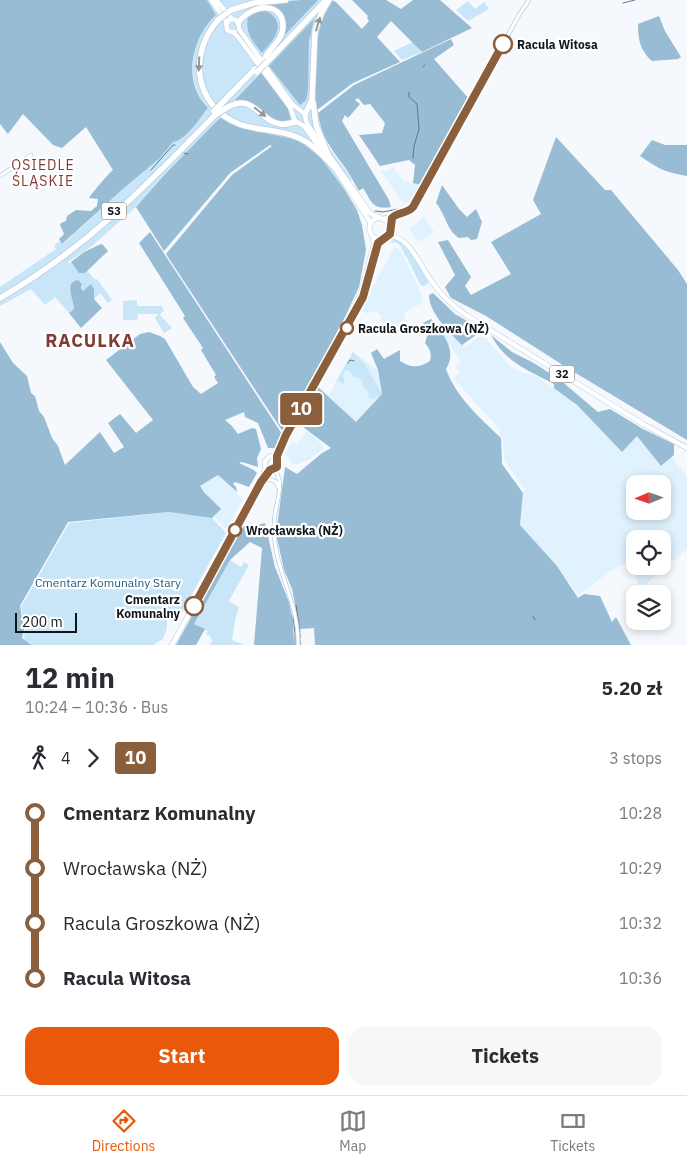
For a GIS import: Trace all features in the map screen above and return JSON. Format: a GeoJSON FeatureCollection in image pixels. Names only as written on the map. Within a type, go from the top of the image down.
{"type":"FeatureCollection","features":[{"type":"Feature","properties":{"kind":"highway"},"geometry":{"type":"LineString","coordinates":[[286,0],[254,3],[231,10],[218,20],[207,35],[199,60],[201,83],[211,103],[223,115],[241,125],[289,134],[299,138],[312,146],[334,167]]}},
{"type":"Feature","properties":{"kind":"highway","name":"S3"},"geometry":{"type":"LineString","coordinates":[[0,294],[43,267],[97,226],[139,188],[221,108],[321,0]]}},
{"type":"Feature","properties":{"kind":"highway"},"geometry":{"type":"LineString","coordinates":[[304,114],[311,103],[315,31],[328,0]]}},
{"type":"Feature","properties":{"kind":"highway","name":"S3"},"geometry":{"type":"LineString","coordinates":[[266,59],[328,0]]}},
{"type":"Feature","properties":{"kind":"highway"},"geometry":{"type":"LineString","coordinates":[[239,26],[247,14],[258,7],[270,8],[279,16],[283,26],[282,34],[266,59]]}},
{"type":"Feature","properties":{"kind":"highway"},"geometry":{"type":"LineString","coordinates":[[312,91],[316,126],[327,152]]}},
{"type":"Feature","properties":{"kind":"highway"},"geometry":{"type":"LineString","coordinates":[[221,108],[234,104],[246,104],[256,108],[277,124],[297,123]]}},
{"type":"Feature","properties":{"kind":"highway","name":"S3"},"geometry":{"type":"LineString","coordinates":[[0,298],[46,270],[99,229],[142,190],[215,114]]}},
{"type":"Feature","properties":{"kind":"main road"},"geometry":{"type":"LineString","coordinates":[[211,0],[228,30],[233,32],[286,101],[294,120],[305,128],[368,217],[369,230],[374,244],[364,285],[328,361]]}},
{"type":"Feature","properties":{"kind":"main road"},"geometry":{"type":"LineString","coordinates":[[216,0],[232,19],[226,24]]}},
{"type":"Feature","properties":{"kind":"main road","name":"32"},"geometry":{"type":"LineString","coordinates":[[232,19],[239,26],[283,92],[296,108],[304,114],[310,128],[369,212],[388,221],[391,228],[413,247],[442,293]]}},
{"type":"Feature","properties":{"kind":"main road"},"geometry":{"type":"LineString","coordinates":[[233,32],[239,26]]}},
{"type":"Feature","properties":{"kind":"main road"},"geometry":{"type":"LineString","coordinates":[[293,115],[296,111],[304,114],[304,121],[297,123]]}},
{"type":"Feature","properties":{"kind":"main road"},"geometry":{"type":"LineString","coordinates":[[370,224],[381,218]]}},
{"type":"Feature","properties":{"kind":"main road"},"geometry":{"type":"LineString","coordinates":[[274,458],[363,297],[378,243],[388,236],[391,228]]}},
{"type":"Feature","properties":{"kind":"main road"},"geometry":{"type":"LineString","coordinates":[[372,236],[382,240]]}},
{"type":"Feature","properties":{"kind":"main road","name":"32"},"geometry":{"type":"LineString","coordinates":[[388,236],[398,238],[408,246],[432,282],[455,306],[474,320],[643,424],[687,448]]}},
{"type":"Feature","properties":{"kind":"main road"},"geometry":{"type":"LineString","coordinates":[[172,645],[261,482],[278,463],[274,458],[269,457],[265,461],[272,469]]}},
{"type":"Feature","properties":{"kind":"street"},"geometry":{"type":"LineString","coordinates":[[381,218],[407,212],[413,207],[515,22],[530,0]]}},
{"type":"Feature","properties":{"kind":"street"},"geometry":{"type":"LineString","coordinates":[[0,176],[31,155]]}},
{"type":"Feature","properties":{"kind":"street"},"geometry":{"type":"LineString","coordinates":[[391,228],[392,218],[398,214]]}},
{"type":"Feature","properties":{"kind":"street"},"geometry":{"type":"LineString","coordinates":[[272,469],[279,480],[277,503]]}},
{"type":"Feature","properties":{"kind":"street"},"geometry":{"type":"LineString","coordinates":[[257,489],[265,480],[273,480],[278,486],[273,532],[275,550],[293,604],[297,622],[298,645]]}},
{"type":"Feature","properties":{"kind":"shaded area"},"geometry":{"type":"Polygon","coordinates":[[[0,0],[207,0],[216,15],[207,25],[201,36],[193,61],[195,86],[200,98],[208,108],[197,123],[182,138],[173,142],[160,158],[62,244],[59,239],[64,234],[61,223],[66,221],[67,216],[76,210],[91,211],[97,206],[98,199],[89,198],[113,170],[86,127],[62,148],[53,145],[23,114],[8,134],[0,124],[0,0]]]}},
{"type":"Feature","properties":{"kind":"shaded area"},"geometry":{"type":"Polygon","coordinates":[[[318,0],[282,38],[285,28],[284,18],[271,3],[318,0]]]}},
{"type":"Feature","properties":{"kind":"shaded area"},"geometry":{"type":"Polygon","coordinates":[[[352,0],[386,0],[401,9],[413,0],[440,0],[472,28],[422,52],[391,21],[377,37],[400,62],[353,83],[317,110],[315,83],[316,53],[321,25],[326,12],[333,1],[362,29],[369,21],[368,16],[352,0]]]}},
{"type":"Feature","properties":{"kind":"shaded area"},"geometry":{"type":"Polygon","coordinates":[[[264,10],[272,14],[278,25],[275,36],[262,53],[248,32],[247,22],[248,16],[257,11],[264,10]]]}},
{"type":"Feature","properties":{"kind":"shaded area"},"geometry":{"type":"Polygon","coordinates":[[[659,16],[665,31],[681,57],[678,59],[652,61],[642,49],[639,40],[638,24],[659,16]]]}},
{"type":"Feature","properties":{"kind":"shaded area"},"geometry":{"type":"Polygon","coordinates":[[[314,19],[309,41],[308,91],[306,100],[300,105],[269,66],[314,19]]]}},
{"type":"Feature","properties":{"kind":"shaded area"},"geometry":{"type":"Polygon","coordinates":[[[451,39],[454,45],[434,59],[470,100],[421,185],[413,183],[415,165],[409,160],[380,166],[359,135],[382,133],[385,123],[370,104],[364,105],[358,98],[355,100],[360,104],[348,118],[345,115],[342,121],[389,200],[391,207],[376,206],[363,188],[359,191],[331,148],[324,135],[318,113],[354,85],[451,39]]]}},
{"type":"Feature","properties":{"kind":"shaded area"},"geometry":{"type":"Polygon","coordinates":[[[261,73],[288,109],[291,121],[273,120],[254,104],[235,100],[261,73]]]}},
{"type":"Feature","properties":{"kind":"shaded area"},"geometry":{"type":"Polygon","coordinates":[[[220,118],[241,128],[298,140],[320,157],[345,190],[357,210],[362,225],[366,250],[359,287],[319,367],[283,432],[166,254],[232,175],[272,146],[270,145],[230,173],[164,251],[136,207],[164,175],[220,118]]]}},
{"type":"Feature","properties":{"kind":"shaded area"},"geometry":{"type":"Polygon","coordinates":[[[556,137],[605,190],[611,190],[678,270],[687,284],[687,440],[569,369],[486,316],[451,298],[445,287],[455,275],[438,242],[448,240],[471,277],[465,286],[471,295],[511,274],[491,242],[541,214],[533,200],[556,137]]]}},
{"type":"Feature","properties":{"kind":"shaded area"},"geometry":{"type":"Polygon","coordinates":[[[652,140],[665,145],[687,145],[687,176],[662,169],[640,156],[652,140]]]}},
{"type":"Feature","properties":{"kind":"shaded area"},"geometry":{"type":"Polygon","coordinates":[[[393,167],[404,181],[421,185],[410,204],[406,202],[404,204],[380,170],[382,169],[385,172],[393,167]]]}},
{"type":"Feature","properties":{"kind":"shaded area"},"geometry":{"type":"Polygon","coordinates":[[[442,185],[467,217],[476,209],[482,222],[477,239],[459,238],[451,231],[436,203],[442,185]]]}},
{"type":"Feature","properties":{"kind":"shaded area"},"geometry":{"type":"Polygon","coordinates":[[[424,216],[434,232],[418,242],[409,229],[424,216]]]}},
{"type":"Feature","properties":{"kind":"shaded area"},"geometry":{"type":"Polygon","coordinates":[[[150,232],[282,434],[276,448],[268,448],[258,423],[245,417],[244,412],[225,420],[238,434],[252,428],[256,429],[261,449],[257,458],[258,467],[242,462],[239,463],[257,473],[249,487],[235,482],[233,484],[237,492],[218,475],[200,486],[221,509],[212,518],[169,512],[68,522],[20,606],[24,630],[22,638],[32,645],[0,645],[0,342],[13,363],[27,376],[31,393],[35,396],[39,411],[44,417],[52,438],[58,446],[65,465],[100,432],[114,453],[124,447],[108,423],[120,414],[136,433],[153,420],[106,360],[140,334],[149,332],[165,339],[193,387],[201,394],[218,383],[214,377],[216,375],[201,350],[203,348],[183,318],[185,316],[139,243],[150,232]]]}},
{"type":"Feature","properties":{"kind":"shaded area"},"geometry":{"type":"Polygon","coordinates":[[[101,244],[108,251],[85,273],[79,273],[71,262],[84,252],[101,244]]]}},
{"type":"Feature","properties":{"kind":"shaded area"},"geometry":{"type":"Polygon","coordinates":[[[394,248],[399,248],[420,290],[423,302],[403,314],[411,329],[390,334],[380,320],[382,317],[377,312],[364,313],[361,309],[394,248]]]}},
{"type":"Feature","properties":{"kind":"shaded area"},"geometry":{"type":"Polygon","coordinates":[[[78,280],[82,284],[81,288],[83,291],[91,284],[94,289],[94,299],[102,308],[81,328],[69,313],[74,309],[70,292],[71,284],[78,280]]]}},
{"type":"Feature","properties":{"kind":"shaded area"},"geometry":{"type":"Polygon","coordinates":[[[433,293],[455,314],[483,330],[462,345],[446,329],[432,309],[429,295],[433,293]]]}},
{"type":"Feature","properties":{"kind":"shaded area"},"geometry":{"type":"Polygon","coordinates":[[[431,319],[448,342],[450,356],[446,369],[450,379],[462,398],[501,438],[502,464],[523,493],[520,525],[557,566],[578,598],[584,594],[600,596],[612,622],[616,617],[631,645],[315,645],[314,628],[300,629],[292,589],[284,570],[276,534],[285,467],[297,474],[331,448],[299,424],[318,387],[356,422],[382,394],[378,370],[371,353],[377,349],[384,359],[400,350],[400,361],[411,366],[419,366],[430,361],[431,353],[425,343],[428,333],[423,323],[431,319]]]}},
{"type":"Feature","properties":{"kind":"shaded area"},"geometry":{"type":"Polygon","coordinates":[[[446,329],[465,347],[479,337],[484,337],[511,367],[523,373],[534,375],[569,398],[622,452],[637,436],[661,466],[671,457],[687,476],[687,549],[671,563],[671,530],[626,530],[626,565],[624,564],[606,574],[578,595],[557,566],[520,525],[524,489],[505,461],[502,438],[499,433],[501,431],[453,378],[460,373],[455,368],[461,362],[442,333],[446,329]]]}},
{"type":"Feature","properties":{"kind":"shaded area"},"geometry":{"type":"Polygon","coordinates":[[[491,335],[512,352],[559,379],[598,412],[610,409],[643,429],[674,444],[674,455],[661,466],[637,436],[622,452],[577,405],[554,388],[554,384],[510,359],[491,335]]]}},
{"type":"Feature","properties":{"kind":"shaded area"},"geometry":{"type":"Polygon","coordinates":[[[353,352],[378,370],[382,394],[356,423],[329,396],[353,352]]]}},
{"type":"Feature","properties":{"kind":"shaded area"},"geometry":{"type":"Polygon","coordinates":[[[307,431],[324,448],[310,459],[296,465],[292,463],[285,453],[292,442],[297,444],[307,431]]]}},
{"type":"Feature","properties":{"kind":"shaded area"},"geometry":{"type":"Polygon","coordinates":[[[218,475],[243,499],[226,529],[214,517],[220,509],[200,486],[218,475]]]}},
{"type":"Feature","properties":{"kind":"shaded area"},"geometry":{"type":"Polygon","coordinates":[[[265,523],[275,567],[289,602],[293,620],[294,645],[254,645],[262,548],[250,542],[230,560],[194,624],[205,629],[196,645],[176,645],[241,526],[249,527],[265,523]]]}},
{"type":"Feature","properties":{"kind":"shaded area"},"geometry":{"type":"Polygon","coordinates":[[[634,575],[656,575],[645,585],[640,585],[634,575]]]}},
{"type":"Feature","properties":{"kind":"green space"},"geometry":{"type":"Polygon","coordinates":[[[207,0],[334,0],[327,9],[321,41],[316,74],[316,106],[324,138],[352,180],[343,187],[320,157],[298,140],[241,128],[220,119],[164,174],[136,207],[92,246],[68,262],[70,264],[71,262],[79,273],[88,271],[94,279],[97,279],[112,300],[108,303],[100,293],[94,299],[94,289],[82,290],[82,284],[78,280],[69,288],[74,301],[74,309],[69,313],[55,297],[45,305],[31,289],[0,306],[0,287],[56,249],[54,246],[59,241],[63,244],[160,158],[173,142],[185,136],[208,109],[200,98],[193,74],[193,61],[200,36],[216,15],[207,0]]]}},
{"type":"Feature","properties":{"kind":"green space"},"geometry":{"type":"Polygon","coordinates":[[[468,1],[475,9],[484,2],[489,9],[468,21],[456,10],[468,1]]]}},
{"type":"Feature","properties":{"kind":"green space"},"geometry":{"type":"Polygon","coordinates":[[[413,42],[422,52],[402,60],[394,51],[413,42]]]}},
{"type":"Feature","properties":{"kind":"green space"},"geometry":{"type":"Polygon","coordinates":[[[395,237],[409,249],[428,280],[427,285],[423,286],[420,284],[408,257],[406,257],[400,245],[396,242],[390,243],[395,237]]]}},
{"type":"Feature","properties":{"kind":"green space"},"geometry":{"type":"Polygon","coordinates":[[[137,300],[137,306],[161,306],[164,310],[160,315],[172,328],[164,333],[155,318],[158,314],[138,314],[137,320],[123,320],[123,301],[137,300]]]}},
{"type":"Feature","properties":{"kind":"green space"},"geometry":{"type":"Polygon","coordinates":[[[353,352],[365,364],[382,394],[379,397],[369,398],[368,391],[363,387],[362,381],[357,377],[353,377],[350,371],[345,371],[343,375],[345,385],[337,380],[353,352]]]}},
{"type":"Feature","properties":{"kind":"green space","name":"Cmentarz Komunalny Stary"},"geometry":{"type":"Polygon","coordinates":[[[170,512],[212,518],[226,533],[182,612],[167,610],[167,629],[162,640],[154,645],[33,645],[24,639],[25,630],[21,607],[69,523],[170,512]]]}},
{"type":"Feature","properties":{"kind":"green space"},"geometry":{"type":"Polygon","coordinates":[[[230,560],[241,567],[244,562],[249,565],[229,601],[239,607],[232,640],[244,645],[210,645],[212,641],[210,636],[206,634],[208,631],[194,624],[230,560]]]}},
{"type":"Feature","properties":{"kind":"waterway"},"geometry":{"type":"LineString","coordinates":[[623,3],[635,0]]}},
{"type":"Feature","properties":{"kind":"waterway"},"geometry":{"type":"LineString","coordinates":[[409,92],[409,97],[417,104],[419,129],[413,158]]}},
{"type":"Feature","properties":{"kind":"waterway"},"geometry":{"type":"LineString","coordinates":[[151,170],[175,145]]}},
{"type":"Feature","properties":{"kind":"waterway"},"geometry":{"type":"LineString","coordinates":[[184,153],[188,154]]}},
{"type":"Feature","properties":{"kind":"waterway"},"geometry":{"type":"LineString","coordinates":[[375,211],[383,212],[398,209]]}},
{"type":"Feature","properties":{"kind":"waterway"},"geometry":{"type":"LineString","coordinates":[[348,363],[350,360],[354,361]]}},
{"type":"Feature","properties":{"kind":"waterway"},"geometry":{"type":"LineString","coordinates":[[296,605],[300,632]]}},
{"type":"Feature","properties":{"kind":"waterway"},"geometry":{"type":"LineString","coordinates":[[293,616],[295,633]]}},
{"type":"Feature","properties":{"kind":"waterway"},"geometry":{"type":"LineString","coordinates":[[533,616],[535,620]]}},
{"type":"Feature","properties":{"kind":"waterway"},"geometry":{"type":"LineString","coordinates":[[295,634],[295,645]]}},
{"type":"Feature","properties":{"kind":"waterway"},"geometry":{"type":"LineString","coordinates":[[300,640],[300,645]]}},
{"type":"Feature","properties":{"kind":"bus line","name":"10"},"geometry":{"type":"LineString","coordinates":[[194,606],[261,482],[270,470],[274,470],[277,467],[276,459],[286,435],[363,297],[378,243],[390,234],[392,218],[407,212],[413,207],[503,44]]}},
{"type":"Feature","properties":{"kind":"place","name":"Racula Witosa"},"geometry":{"type":"Point","coordinates":[503,44]}},
{"type":"Feature","properties":{"kind":"place","name":"Racula Groszkowa (NŻ)"},"geometry":{"type":"Point","coordinates":[347,328]}},
{"type":"Feature","properties":{"kind":"place","name":"Wrocławska (NŻ)"},"geometry":{"type":"Point","coordinates":[235,530]}},
{"type":"Feature","properties":{"kind":"place","name":"Cmentarz Komunalny"},"geometry":{"type":"Point","coordinates":[194,606]}},
{"type":"Feature","properties":{"kind":"district","name":"OSIEDLE ŚLĄSKIE"},"geometry":{"type":"Point","coordinates":[43,174]}},
{"type":"Feature","properties":{"kind":"district","name":"RACULKA"},"geometry":{"type":"Point","coordinates":[90,340]}}]}
